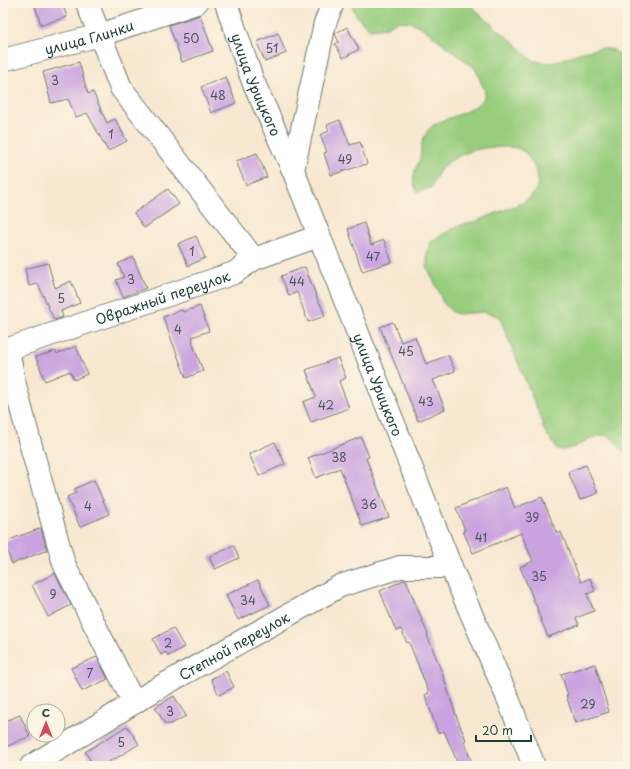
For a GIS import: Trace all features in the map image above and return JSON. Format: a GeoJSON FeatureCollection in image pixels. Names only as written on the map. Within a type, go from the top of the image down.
{"type":"FeatureCollection","features":[{"type":"Feature","properties":{"kind":"street"},"geometry":{"type":"LineString","coordinates":[[87,3],[121,88],[254,259]]}},
{"type":"Feature","properties":{"kind":"street","name":"улица Глинки"},"geometry":{"type":"LineString","coordinates":[[3,60],[100,35],[196,3]]}},
{"type":"Feature","properties":{"kind":"street","name":"улица Урицкого"},"geometry":{"type":"LineString","coordinates":[[226,3],[252,79],[293,170],[451,567],[509,701],[534,766]]}},
{"type":"Feature","properties":{"kind":"street"},"geometry":{"type":"LineString","coordinates":[[293,170],[325,23],[333,3]]}},
{"type":"Feature","properties":{"kind":"street","name":"Овражный переулок"},"geometry":{"type":"LineString","coordinates":[[5,350],[234,272],[254,259],[319,236]]}},
{"type":"Feature","properties":{"kind":"street"},"geometry":{"type":"LineString","coordinates":[[5,350],[64,564],[134,703]]}},
{"type":"Feature","properties":{"kind":"street","name":"Степной переулок"},"geometry":{"type":"LineString","coordinates":[[31,766],[158,688],[340,586],[400,567],[451,567]]}},
{"type":"Feature","properties":{"kind":"green space"},"geometry":{"type":"Polygon","coordinates":[[[352,3],[470,3],[480,15],[516,44],[534,61],[553,63],[579,53],[601,48],[614,50],[623,58],[627,68],[627,456],[613,439],[601,435],[589,439],[575,447],[563,450],[557,449],[543,428],[542,421],[499,316],[483,312],[458,314],[452,312],[442,301],[427,267],[427,253],[430,242],[452,229],[477,221],[524,202],[536,189],[538,180],[537,174],[528,157],[520,149],[508,147],[486,148],[468,152],[450,161],[441,169],[431,188],[418,192],[413,181],[420,159],[424,137],[431,127],[437,123],[472,109],[479,104],[483,98],[485,90],[477,72],[473,67],[423,28],[410,22],[397,21],[387,27],[370,29],[356,14],[352,7],[352,3]]]}},
{"type":"Feature","properties":{"kind":"building"},"geometry":{"type":"Polygon","coordinates":[[[34,3],[62,3],[67,17],[41,25],[34,3]]]}},
{"type":"Feature","properties":{"kind":"building"},"geometry":{"type":"Polygon","coordinates":[[[200,15],[213,51],[182,62],[169,25],[200,15]]]}},
{"type":"Feature","properties":{"kind":"building"},"geometry":{"type":"Polygon","coordinates":[[[347,27],[359,49],[343,58],[335,44],[339,42],[335,34],[347,27]]]}},
{"type":"Feature","properties":{"kind":"building"},"geometry":{"type":"Polygon","coordinates":[[[278,33],[286,53],[265,62],[257,42],[278,33]]]}},
{"type":"Feature","properties":{"kind":"building"},"geometry":{"type":"Polygon","coordinates":[[[79,62],[88,94],[93,92],[107,123],[115,119],[127,141],[108,151],[87,113],[76,117],[68,99],[51,103],[43,72],[79,62]]]}},
{"type":"Feature","properties":{"kind":"building"},"geometry":{"type":"Polygon","coordinates":[[[226,77],[236,103],[211,113],[201,87],[226,77]]]}},
{"type":"Feature","properties":{"kind":"building"},"geometry":{"type":"Polygon","coordinates":[[[340,120],[350,145],[360,142],[367,164],[331,175],[324,153],[327,152],[320,135],[329,131],[327,125],[340,120]]]}},
{"type":"Feature","properties":{"kind":"building"},"geometry":{"type":"Polygon","coordinates":[[[257,153],[267,177],[246,185],[236,161],[257,153]]]}},
{"type":"Feature","properties":{"kind":"building"},"geometry":{"type":"Polygon","coordinates":[[[168,189],[179,204],[144,228],[134,213],[168,189]]]}},
{"type":"Feature","properties":{"kind":"building"},"geometry":{"type":"Polygon","coordinates":[[[364,223],[371,245],[384,240],[392,262],[362,271],[348,229],[364,223]]]}},
{"type":"Feature","properties":{"kind":"building"},"geometry":{"type":"Polygon","coordinates":[[[196,236],[205,258],[188,266],[178,244],[196,236]]]}},
{"type":"Feature","properties":{"kind":"building"},"geometry":{"type":"Polygon","coordinates":[[[133,257],[146,288],[123,297],[116,280],[124,277],[118,264],[133,257]]]}},
{"type":"Feature","properties":{"kind":"building"},"geometry":{"type":"Polygon","coordinates":[[[48,263],[55,288],[71,281],[80,303],[61,311],[63,317],[54,320],[38,284],[29,286],[25,269],[48,263]]]}},
{"type":"Feature","properties":{"kind":"building"},"geometry":{"type":"Polygon","coordinates":[[[305,267],[325,316],[308,322],[297,292],[289,296],[281,276],[305,267]]]}},
{"type":"Feature","properties":{"kind":"building"},"geometry":{"type":"Polygon","coordinates":[[[200,306],[209,331],[192,337],[192,342],[203,371],[186,378],[163,317],[182,310],[183,312],[200,306]]]}},
{"type":"Feature","properties":{"kind":"building"},"geometry":{"type":"Polygon","coordinates":[[[393,322],[401,342],[415,337],[426,364],[448,355],[455,371],[433,380],[445,409],[418,421],[380,327],[393,322]]]}},
{"type":"Feature","properties":{"kind":"building"},"geometry":{"type":"Polygon","coordinates":[[[76,346],[87,374],[74,380],[70,371],[45,381],[36,357],[56,351],[57,354],[76,346]]]}},
{"type":"Feature","properties":{"kind":"building"},"geometry":{"type":"Polygon","coordinates":[[[338,358],[346,378],[339,381],[349,408],[311,422],[303,402],[316,397],[306,370],[338,358]]]}},
{"type":"Feature","properties":{"kind":"building"},"geometry":{"type":"Polygon","coordinates":[[[361,437],[369,457],[366,458],[389,517],[362,526],[340,468],[316,478],[308,458],[361,437]]]}},
{"type":"Feature","properties":{"kind":"building"},"geometry":{"type":"Polygon","coordinates":[[[275,442],[285,464],[259,476],[249,454],[275,442]]]}},
{"type":"Feature","properties":{"kind":"building"},"geometry":{"type":"Polygon","coordinates":[[[586,465],[598,493],[580,500],[568,472],[586,465]]]}},
{"type":"Feature","properties":{"kind":"building"},"geometry":{"type":"Polygon","coordinates":[[[94,480],[109,514],[80,527],[67,497],[76,493],[74,489],[94,480]]]}},
{"type":"Feature","properties":{"kind":"building"},"geometry":{"type":"Polygon","coordinates":[[[506,487],[515,508],[542,497],[557,534],[561,532],[581,582],[590,578],[595,591],[587,594],[594,611],[576,618],[579,625],[548,637],[520,567],[533,561],[521,533],[473,553],[463,531],[465,530],[456,508],[506,487]]]}},
{"type":"Feature","properties":{"kind":"building"},"geometry":{"type":"Polygon","coordinates":[[[41,528],[47,550],[12,564],[4,542],[41,528]]]}},
{"type":"Feature","properties":{"kind":"building"},"geometry":{"type":"Polygon","coordinates":[[[234,546],[239,558],[215,569],[209,557],[234,546]]]}},
{"type":"Feature","properties":{"kind":"building"},"geometry":{"type":"Polygon","coordinates":[[[55,573],[71,605],[48,617],[32,585],[55,573]]]}},
{"type":"Feature","properties":{"kind":"building"},"geometry":{"type":"Polygon","coordinates":[[[258,580],[270,605],[238,620],[226,595],[258,580]]]}},
{"type":"Feature","properties":{"kind":"building"},"geometry":{"type":"Polygon","coordinates":[[[406,580],[441,670],[466,740],[464,741],[473,766],[459,766],[444,731],[438,733],[425,695],[429,693],[409,642],[407,643],[401,629],[396,631],[380,591],[406,580]]]}},
{"type":"Feature","properties":{"kind":"building"},"geometry":{"type":"Polygon","coordinates":[[[173,628],[184,647],[168,656],[166,652],[161,655],[153,639],[173,628]]]}},
{"type":"Feature","properties":{"kind":"building"},"geometry":{"type":"Polygon","coordinates":[[[97,657],[108,679],[82,691],[71,668],[97,657]]]}},
{"type":"Feature","properties":{"kind":"building"},"geometry":{"type":"Polygon","coordinates":[[[595,664],[609,712],[575,723],[561,674],[595,664]]]}},
{"type":"Feature","properties":{"kind":"building"},"geometry":{"type":"Polygon","coordinates":[[[226,671],[234,687],[219,695],[211,679],[226,671]]]}},
{"type":"Feature","properties":{"kind":"building"},"geometry":{"type":"Polygon","coordinates":[[[174,696],[186,716],[171,724],[165,724],[155,707],[174,696]]]}},
{"type":"Feature","properties":{"kind":"building"},"geometry":{"type":"Polygon","coordinates":[[[20,715],[26,728],[26,738],[3,748],[3,722],[20,715]]]}},
{"type":"Feature","properties":{"kind":"building"},"geometry":{"type":"Polygon","coordinates":[[[127,726],[139,744],[102,766],[94,766],[85,752],[127,726]]]}}]}
